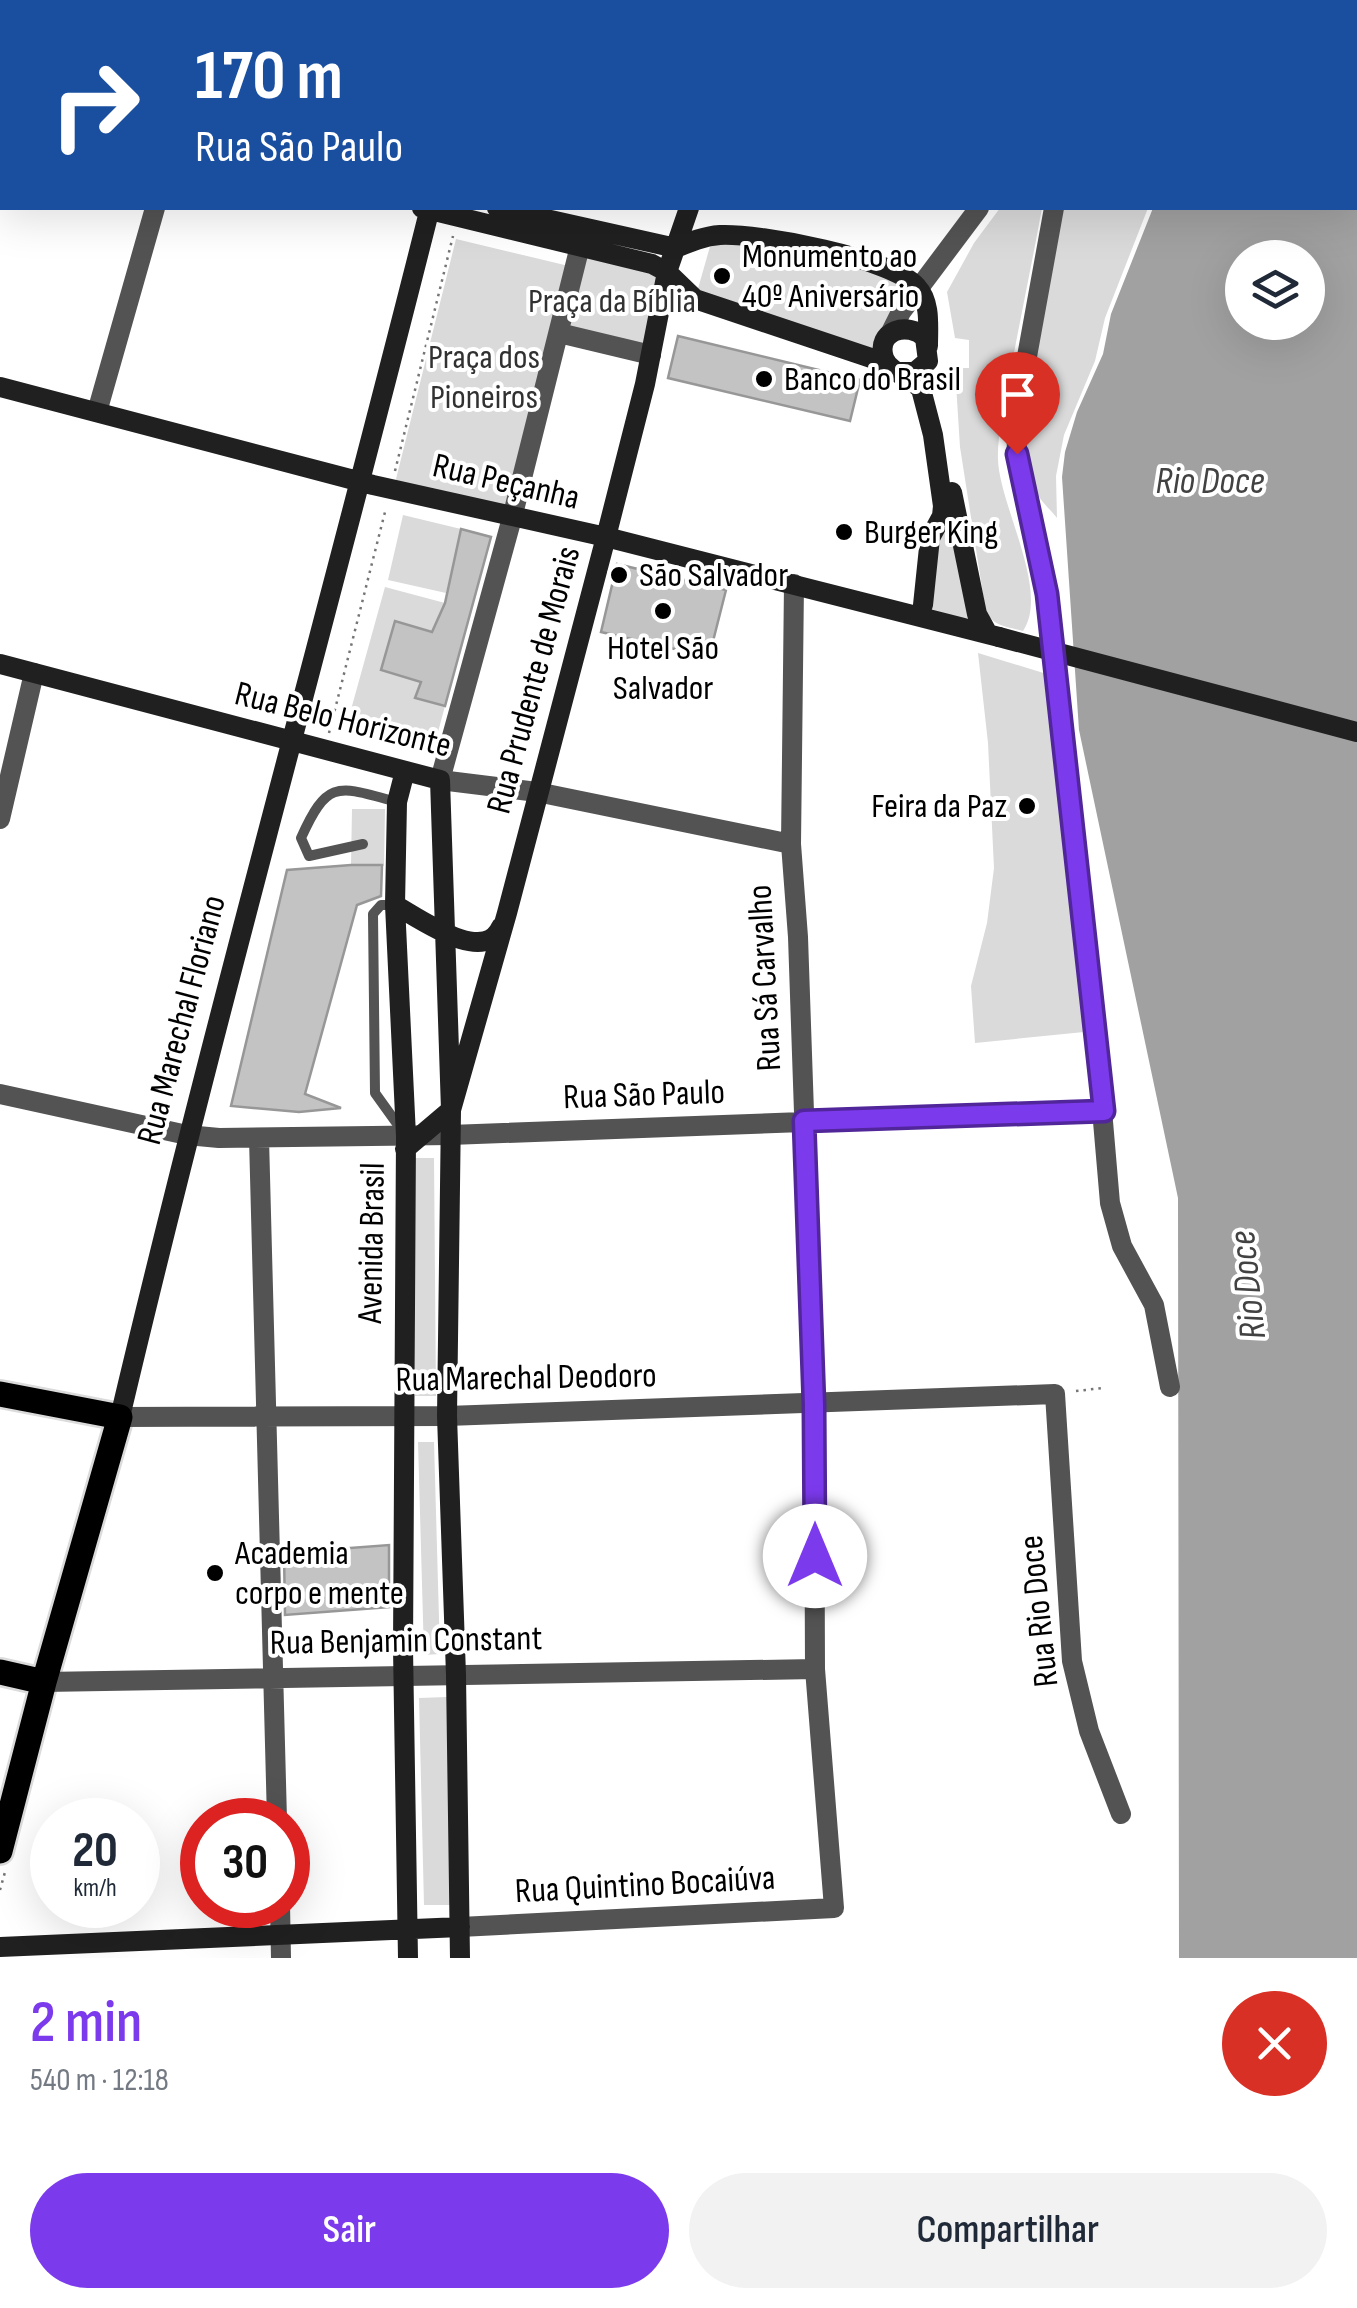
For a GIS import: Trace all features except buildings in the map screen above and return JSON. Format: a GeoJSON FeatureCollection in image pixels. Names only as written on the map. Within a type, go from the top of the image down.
{"type":"FeatureCollection","features":[{"type":"Feature","properties":{"kind":"main road","name":"Rua Marechal Deodoro"},"geometry":{"type":"LineString","coordinates":[[0,1394],[120,1417]]}},
{"type":"Feature","properties":{"kind":"main road","name":"Rua Marechal Floriano"},"geometry":{"type":"LineString","coordinates":[[0,1850],[120,1417]]}},
{"type":"Feature","properties":{"kind":"main road","name":"Rua Benjamin Constant"},"geometry":{"type":"LineString","coordinates":[[0,1672],[44,1682]]}},
{"type":"Feature","properties":{"kind":"street"},"geometry":{"type":"LineString","coordinates":[[97,412],[154,210]]}},
{"type":"Feature","properties":{"kind":"street","name":"Rua Marechal Floriano"},"geometry":{"type":"LineString","coordinates":[[120,1417],[187,1135],[299,743],[368,483],[434,210]]}},
{"type":"Feature","properties":{"kind":"street"},"geometry":{"type":"LineString","coordinates":[[438,210],[652,264],[667,272],[694,299],[907,374],[928,362],[925,300],[912,282],[888,266],[833,251],[726,235],[702,238],[676,248],[563,214],[519,210]]}},
{"type":"Feature","properties":{"kind":"street","name":"Rua Prudente de Morais"},"geometry":{"type":"LineString","coordinates":[[451,1110],[606,537],[651,355],[667,272],[688,210]]}},
{"type":"Feature","properties":{"kind":"street"},"geometry":{"type":"LineString","coordinates":[[922,612],[930,540],[943,506],[933,435],[921,389],[893,368],[883,348],[912,282],[935,268],[978,210]]}},
{"type":"Feature","properties":{"kind":"street"},"geometry":{"type":"LineString","coordinates":[[1054,210],[1016,420],[1017,454],[1047,594],[1104,1111],[1110,1203],[1122,1246],[1154,1305],[1170,1386]]}},
{"type":"Feature","properties":{"kind":"street"},"geometry":{"type":"LineString","coordinates":[[460,1958],[448,1416],[451,1110],[440,780],[512,518],[580,246]]}},
{"type":"Feature","properties":{"kind":"street"},"geometry":{"type":"LineString","coordinates":[[890,334],[913,329],[926,338],[972,621],[994,636],[1357,732]]}},
{"type":"Feature","properties":{"kind":"street"},"geometry":{"type":"LineString","coordinates":[[558,332],[651,355]]}},
{"type":"Feature","properties":{"kind":"street","name":"Rua Peçanha"},"geometry":{"type":"LineString","coordinates":[[0,387],[512,518],[972,621]]}},
{"type":"Feature","properties":{"kind":"street"},"geometry":{"type":"LineString","coordinates":[[930,540],[944,526],[959,535]]}},
{"type":"Feature","properties":{"kind":"street","name":"Rua Sá Carvalho"},"geometry":{"type":"LineString","coordinates":[[794,584],[792,844],[814,1405],[815,1669],[834,1908]]}},
{"type":"Feature","properties":{"kind":"street","name":"Rua Belo Horizonte"},"geometry":{"type":"LineString","coordinates":[[0,664],[440,780],[537,792],[792,844]]}},
{"type":"Feature","properties":{"kind":"street"},"geometry":{"type":"LineString","coordinates":[[0,819],[34,673]]}},
{"type":"Feature","properties":{"kind":"street","name":"Avenida Brasil"},"geometry":{"type":"LineString","coordinates":[[405,771],[396,802],[395,904],[410,1140],[403,1417],[408,1958]]}},
{"type":"Feature","properties":{"kind":"street"},"geometry":{"type":"LineString","coordinates":[[395,904],[444,932],[473,943],[488,942],[498,935],[507,913]]}},
{"type":"Feature","properties":{"kind":"street","name":"Rua São Paulo"},"geometry":{"type":"LineString","coordinates":[[0,1094],[187,1135],[259,1138],[410,1140],[450,1135],[1104,1111]]}},
{"type":"Feature","properties":{"kind":"street"},"geometry":{"type":"LineString","coordinates":[[410,1140],[451,1110]]}},
{"type":"Feature","properties":{"kind":"street"},"geometry":{"type":"LineString","coordinates":[[259,1138],[276,1798]]}},
{"type":"Feature","properties":{"kind":"street","name":"Rua Marechal Deodoro"},"geometry":{"type":"LineString","coordinates":[[120,1417],[448,1416],[1055,1394]]}},
{"type":"Feature","properties":{"kind":"street","name":"Rua Rio Doce"},"geometry":{"type":"LineString","coordinates":[[1055,1394],[1072,1661],[1089,1731],[1121,1814]]}},
{"type":"Feature","properties":{"kind":"street","name":"Rua Benjamin Constant"},"geometry":{"type":"LineString","coordinates":[[44,1682],[815,1669]]}},
{"type":"Feature","properties":{"kind":"street","name":"Rua Quintino Bocaiúva"},"geometry":{"type":"LineString","coordinates":[[460,1926],[834,1908]]}},
{"type":"Feature","properties":{"kind":"street"},"geometry":{"type":"LineString","coordinates":[[0,1947],[281,1947],[408,1928],[460,1926]]}},
{"type":"Feature","properties":{"kind":"lane"},"geometry":{"type":"LineString","coordinates":[[363,844],[309,856],[301,838],[315,807],[329,792],[344,789],[396,802]]}},
{"type":"Feature","properties":{"kind":"path"},"geometry":{"type":"LineString","coordinates":[[1055,1394],[1104,1388]]}},
{"type":"Feature","properties":{"kind":"green space"},"geometry":{"type":"Polygon","coordinates":[[[999,210],[1042,210],[998,451],[1001,479],[1031,594],[1030,614],[1023,631],[994,622],[987,613],[960,447],[955,368],[969,368],[969,340],[955,338],[947,292],[974,243],[999,210]]]}},
{"type":"Feature","properties":{"kind":"green space"},"geometry":{"type":"Polygon","coordinates":[[[1059,210],[1147,210],[1105,318],[1095,361],[1064,435],[1056,476],[1057,518],[1034,487],[1028,458],[1028,387],[1059,210]]]}},
{"type":"Feature","properties":{"kind":"green space"},"geometry":{"type":"Polygon","coordinates":[[[713,236],[833,251],[919,289],[884,362],[695,299],[713,236]]]}},
{"type":"Feature","properties":{"kind":"green space","name":"Praça dos Pioneiros"},"geometry":{"type":"Polygon","coordinates":[[[456,239],[573,267],[511,517],[394,487],[456,239]]]}},
{"type":"Feature","properties":{"kind":"green space","name":"Praça da Bíblia"},"geometry":{"type":"Polygon","coordinates":[[[583,251],[662,274],[649,351],[562,330],[583,251]]]}},
{"type":"Feature","properties":{"kind":"green space"},"geometry":{"type":"Polygon","coordinates":[[[403,515],[461,529],[446,593],[388,580],[403,515]]]}},
{"type":"Feature","properties":{"kind":"green space"},"geometry":{"type":"Polygon","coordinates":[[[948,528],[958,536],[973,619],[930,615],[932,539],[948,528]]]}},
{"type":"Feature","properties":{"kind":"green space"},"geometry":{"type":"Polygon","coordinates":[[[385,587],[445,603],[435,633],[395,622],[381,669],[421,682],[416,698],[445,706],[434,747],[347,724],[385,587]]]}},
{"type":"Feature","properties":{"kind":"green space","name":"Feira da Paz"},"geometry":{"type":"Polygon","coordinates":[[[978,653],[1050,675],[1084,1032],[975,1043],[971,986],[987,923],[994,868],[988,743],[978,653]]]}},
{"type":"Feature","properties":{"kind":"green space"},"geometry":{"type":"Polygon","coordinates":[[[352,809],[385,809],[384,866],[351,865],[352,809]]]}},
{"type":"Feature","properties":{"kind":"green space"},"geometry":{"type":"Polygon","coordinates":[[[414,1158],[434,1158],[436,1396],[415,1396],[414,1158]]]}},
{"type":"Feature","properties":{"kind":"green space"},"geometry":{"type":"Polygon","coordinates":[[[418,1442],[434,1442],[440,1654],[424,1655],[418,1442]]]}},
{"type":"Feature","properties":{"kind":"green space"},"geometry":{"type":"Polygon","coordinates":[[[447,1697],[452,1905],[424,1905],[419,1698],[447,1697]]]}},
{"type":"Feature","properties":{"kind":"water","name":"Rio Doce"},"geometry":{"type":"Polygon","coordinates":[[[1152,210],[1357,210],[1357,1958],[1179,1958],[1178,1198],[1079,730],[1062,477],[1077,412],[1103,354],[1111,314],[1152,210]]]}},
{"type":"Feature","properties":{"kind":"place","name":"Monumento ao 40º Aniversário"},"geometry":{"type":"Point","coordinates":[722,276]}},
{"type":"Feature","properties":{"kind":"place","name":"Banco do Brasil"},"geometry":{"type":"Point","coordinates":[764,379]}},
{"type":"Feature","properties":{"kind":"place","name":"Burger King"},"geometry":{"type":"Point","coordinates":[844,532]}},
{"type":"Feature","properties":{"kind":"place","name":"São Salvador"},"geometry":{"type":"Point","coordinates":[619,575]}},
{"type":"Feature","properties":{"kind":"place","name":"Hotel São Salvador"},"geometry":{"type":"Point","coordinates":[663,611]}},
{"type":"Feature","properties":{"kind":"place","name":"Feira da Paz"},"geometry":{"type":"Point","coordinates":[1027,806]}},
{"type":"Feature","properties":{"kind":"place","name":"Academia corpo e mente"},"geometry":{"type":"Point","coordinates":[215,1573]}},
{"type":"Feature","properties":{"kind":"route"},"geometry":{"type":"LineString","coordinates":[[815,1556],[804,1121],[1104,1111],[1047,594],[1017,454]]}}]}
